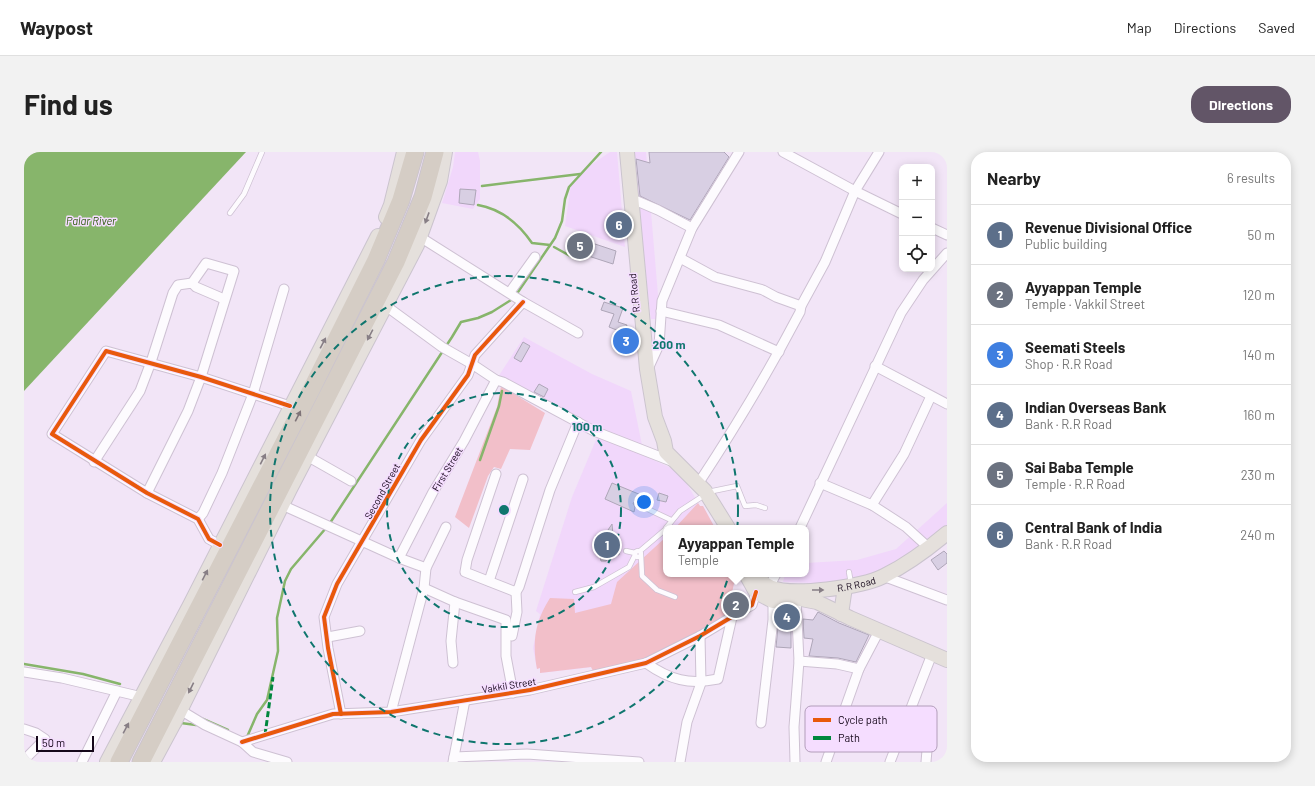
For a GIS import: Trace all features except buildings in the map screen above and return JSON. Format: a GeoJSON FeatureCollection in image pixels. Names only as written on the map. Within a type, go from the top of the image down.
{"type":"FeatureCollection","features":[{"type":"Feature","properties":{"kind":"highway"},"geometry":{"type":"LineString","coordinates":[[119,762],[311,390],[386,236],[409,178],[415,152]]}},
{"type":"Feature","properties":{"kind":"highway"},"geometry":{"type":"LineString","coordinates":[[141,762],[176,707],[379,307],[413,223],[430,172],[434,152]]}},
{"type":"Feature","properties":{"kind":"highway"},"geometry":{"type":"LineString","coordinates":[[292,402],[311,390]]}},
{"type":"Feature","properties":{"kind":"main road"},"geometry":{"type":"LineString","coordinates":[[107,762],[142,697],[292,402],[375,243],[391,205],[404,152]]}},
{"type":"Feature","properties":{"kind":"main road"},"geometry":{"type":"LineString","coordinates":[[153,762],[176,707],[307,456],[379,307],[420,237],[440,181],[445,152]]}},
{"type":"Feature","properties":{"kind":"main road","name":"R.R Road"},"geometry":{"type":"LineString","coordinates":[[620,152],[647,411],[657,444],[678,464],[699,488],[726,525]]}},
{"type":"Feature","properties":{"kind":"main road","name":"R.R Road"},"geometry":{"type":"LineString","coordinates":[[627,152],[647,369],[655,417],[664,440],[666,452]]}},
{"type":"Feature","properties":{"kind":"main road","name":"R.R Road"},"geometry":{"type":"LineString","coordinates":[[699,488],[717,525]]}},
{"type":"Feature","properties":{"kind":"main road","name":"R.R Road"},"geometry":{"type":"LineString","coordinates":[[763,589],[827,590],[849,582],[883,576],[928,548],[947,533]]}},
{"type":"Feature","properties":{"kind":"main road"},"geometry":{"type":"LineString","coordinates":[[749,577],[763,589],[773,601],[796,598],[817,602],[840,614],[947,660]]}},
{"type":"Feature","properties":{"kind":"main road"},"geometry":{"type":"LineString","coordinates":[[757,577],[763,589]]}},
{"type":"Feature","properties":{"kind":"main road"},"geometry":{"type":"LineString","coordinates":[[840,614],[849,582]]}},
{"type":"Feature","properties":{"kind":"street"},"geometry":{"type":"LineString","coordinates":[[647,369],[659,345],[662,301],[692,228],[739,152]]}},
{"type":"Feature","properties":{"kind":"street"},"geometry":{"type":"LineString","coordinates":[[784,152],[855,191],[899,213]]}},
{"type":"Feature","properties":{"kind":"street"},"geometry":{"type":"LineString","coordinates":[[699,488],[779,352],[800,312],[801,306],[825,262],[855,191],[878,152]]}},
{"type":"Feature","properties":{"kind":"street"},"geometry":{"type":"LineString","coordinates":[[636,201],[658,210],[692,228]]}},
{"type":"Feature","properties":{"kind":"street"},"geometry":{"type":"LineString","coordinates":[[935,229],[947,235]]}},
{"type":"Feature","properties":{"kind":"street"},"geometry":{"type":"LineString","coordinates":[[420,237],[510,292],[523,302],[578,333]]}},
{"type":"Feature","properties":{"kind":"street"},"geometry":{"type":"LineString","coordinates":[[801,525],[901,313],[923,280],[947,253]]}},
{"type":"Feature","properties":{"kind":"street"},"geometry":{"type":"LineString","coordinates":[[510,292],[535,257]]}},
{"type":"Feature","properties":{"kind":"street"},"geometry":{"type":"LineString","coordinates":[[680,258],[715,277],[763,290],[776,297],[801,306]]}},
{"type":"Feature","properties":{"kind":"street"},"geometry":{"type":"LineString","coordinates":[[94,462],[140,391],[173,293],[178,285],[192,283],[206,264],[234,270],[201,377],[188,411],[147,493]]}},
{"type":"Feature","properties":{"kind":"street"},"geometry":{"type":"LineString","coordinates":[[192,283],[196,287],[224,299]]}},
{"type":"Feature","properties":{"kind":"street"},"geometry":{"type":"LineString","coordinates":[[198,519],[203,513],[222,473],[253,394],[284,288]]}},
{"type":"Feature","properties":{"kind":"street","name":"Second Street"},"geometry":{"type":"LineString","coordinates":[[341,714],[328,648],[328,637],[324,617],[337,584],[421,440],[468,374],[475,355],[523,302]]}},
{"type":"Feature","properties":{"kind":"street"},"geometry":{"type":"LineString","coordinates":[[379,307],[496,380],[503,382],[594,431],[678,464]]}},
{"type":"Feature","properties":{"kind":"street"},"geometry":{"type":"LineString","coordinates":[[661,311],[719,325],[779,352]]}},
{"type":"Feature","properties":{"kind":"street"},"geometry":{"type":"LineString","coordinates":[[220,545],[209,539],[198,519],[147,493],[94,462],[52,434],[106,351],[151,362],[253,394],[292,402]]}},
{"type":"Feature","properties":{"kind":"street"},"geometry":{"type":"LineString","coordinates":[[875,366],[947,404]]}},
{"type":"Feature","properties":{"kind":"street","name":"First Street"},"geometry":{"type":"LineString","coordinates":[[399,558],[433,492],[464,441],[496,380]]}},
{"type":"Feature","properties":{"kind":"street"},"geometry":{"type":"LineString","coordinates":[[872,505],[904,454],[931,396]]}},
{"type":"Feature","properties":{"kind":"street"},"geometry":{"type":"LineString","coordinates":[[512,636],[517,612],[516,592],[519,588],[550,490],[578,422]]}},
{"type":"Feature","properties":{"kind":"street"},"geometry":{"type":"LineString","coordinates":[[307,456],[351,481]]}},
{"type":"Feature","properties":{"kind":"street"},"geometry":{"type":"LineString","coordinates":[[496,474],[466,560],[465,572],[516,592]]}},
{"type":"Feature","properties":{"kind":"street"},"geometry":{"type":"LineString","coordinates":[[489,581],[523,479]]}},
{"type":"Feature","properties":{"kind":"street"},"geometry":{"type":"LineString","coordinates":[[820,483],[872,505],[906,527],[928,548]]}},
{"type":"Feature","properties":{"kind":"street"},"geometry":{"type":"LineString","coordinates":[[282,505],[399,558],[426,568]]}},
{"type":"Feature","properties":{"kind":"street"},"geometry":{"type":"LineString","coordinates":[[391,712],[424,588],[426,568],[446,527]]}},
{"type":"Feature","properties":{"kind":"street"},"geometry":{"type":"LineString","coordinates":[[883,576],[947,600]]}},
{"type":"Feature","properties":{"kind":"street","name":"Vakkil Street"},"geometry":{"type":"LineString","coordinates":[[242,742],[333,714],[391,712],[513,693],[646,663],[700,636],[752,605],[773,577]]}},
{"type":"Feature","properties":{"kind":"street"},"geometry":{"type":"LineString","coordinates":[[424,588],[455,602],[506,620],[506,656],[513,693]]}},
{"type":"Feature","properties":{"kind":"street"},"geometry":{"type":"LineString","coordinates":[[795,762],[794,728],[799,661],[796,598]]}},
{"type":"Feature","properties":{"kind":"street"},"geometry":{"type":"LineString","coordinates":[[762,723],[773,620],[773,601]]}},
{"type":"Feature","properties":{"kind":"street"},"geometry":{"type":"LineString","coordinates":[[454,663],[451,641],[455,602]]}},
{"type":"Feature","properties":{"kind":"street"},"geometry":{"type":"LineString","coordinates":[[646,663],[663,675],[690,682],[718,679],[732,617]]}},
{"type":"Feature","properties":{"kind":"street"},"geometry":{"type":"LineString","coordinates":[[328,637],[360,631]]}},
{"type":"Feature","properties":{"kind":"street"},"geometry":{"type":"LineString","coordinates":[[846,706],[859,669],[879,631]]}},
{"type":"Feature","properties":{"kind":"street"},"geometry":{"type":"LineString","coordinates":[[680,762],[687,722],[701,682],[700,636]]}},
{"type":"Feature","properties":{"kind":"street"},"geometry":{"type":"LineString","coordinates":[[912,706],[932,654]]}},
{"type":"Feature","properties":{"kind":"street"},"geometry":{"type":"LineString","coordinates":[[799,661],[837,664],[859,669]]}},
{"type":"Feature","properties":{"kind":"street"},"geometry":{"type":"LineString","coordinates":[[24,672],[142,697]]}},
{"type":"Feature","properties":{"kind":"street"},"geometry":{"type":"LineString","coordinates":[[82,762],[117,691]]}},
{"type":"Feature","properties":{"kind":"street"},"geometry":{"type":"LineString","coordinates":[[465,700],[454,760],[527,754],[639,762]]}},
{"type":"Feature","properties":{"kind":"street"},"geometry":{"type":"LineString","coordinates":[[176,707],[205,725],[242,742],[253,752],[287,762]]}},
{"type":"Feature","properties":{"kind":"street"},"geometry":{"type":"LineString","coordinates":[[24,729],[36,733],[45,739],[24,760]]}},
{"type":"Feature","properties":{"kind":"street"},"geometry":{"type":"LineString","coordinates":[[253,752],[254,762]]}},
{"type":"Feature","properties":{"kind":"street"},"geometry":{"type":"LineString","coordinates":[[826,762],[830,752]]}},
{"type":"Feature","properties":{"kind":"street"},"geometry":{"type":"LineString","coordinates":[[890,762],[894,752]]}},
{"type":"Feature","properties":{"kind":"street"},"geometry":{"type":"LineString","coordinates":[[926,762],[927,752]]}},
{"type":"Feature","properties":{"kind":"lane"},"geometry":{"type":"LineString","coordinates":[[230,213],[244,194],[262,152]]}},
{"type":"Feature","properties":{"kind":"lane"},"geometry":{"type":"LineString","coordinates":[[668,525],[699,488],[737,486],[745,506],[756,505],[765,508]]}},
{"type":"Feature","properties":{"kind":"lane"},"geometry":{"type":"LineString","coordinates":[[637,504],[671,520]]}},
{"type":"Feature","properties":{"kind":"lane"},"geometry":{"type":"LineString","coordinates":[[575,592],[594,586],[629,567],[638,554],[663,531]]}},
{"type":"Feature","properties":{"kind":"lane"},"geometry":{"type":"LineString","coordinates":[[626,551],[638,554]]}},
{"type":"Feature","properties":{"kind":"lane"},"geometry":{"type":"LineString","coordinates":[[638,554],[642,576],[657,590],[675,597]]}},
{"type":"Feature","properties":{"kind":"shaded area"},"geometry":{"type":"Polygon","coordinates":[[[455,152],[478,152],[480,161],[480,199],[473,209],[442,203],[453,167],[455,152]]]}},
{"type":"Feature","properties":{"kind":"shaded area"},"geometry":{"type":"Polygon","coordinates":[[[610,152],[617,152],[625,247],[565,226],[571,184],[591,165],[610,152]]]}},
{"type":"Feature","properties":{"kind":"shaded area"},"geometry":{"type":"Polygon","coordinates":[[[631,152],[646,152],[658,295],[658,319],[651,319],[631,152]]]}},
{"type":"Feature","properties":{"kind":"shaded area"},"geometry":{"type":"Polygon","coordinates":[[[524,337],[592,374],[631,391],[642,445],[593,428],[498,377],[524,337]]]}},
{"type":"Feature","properties":{"kind":"shaded area"},"geometry":{"type":"Polygon","coordinates":[[[501,386],[545,413],[530,450],[510,449],[501,469],[494,467],[488,476],[469,528],[455,517],[497,407],[501,386]]]}},
{"type":"Feature","properties":{"kind":"shaded area"},"geometry":{"type":"Polygon","coordinates":[[[598,435],[680,472],[700,506],[703,506],[713,525],[663,525],[663,577],[735,577],[728,611],[730,617],[592,667],[540,673],[540,668],[537,669],[533,648],[540,614],[536,611],[572,497],[598,435]]]}},
{"type":"Feature","properties":{"kind":"shaded area"},"geometry":{"type":"Polygon","coordinates":[[[698,503],[700,506],[703,506],[713,525],[678,525],[698,503]]]}},
{"type":"Feature","properties":{"kind":"shaded area"},"geometry":{"type":"Polygon","coordinates":[[[947,503],[947,526],[892,567],[847,584],[783,582],[784,577],[809,577],[809,563],[857,560],[896,549],[947,503]]]}},
{"type":"Feature","properties":{"kind":"shaded area"},"geometry":{"type":"Polygon","coordinates":[[[663,540],[663,577],[735,577],[728,611],[730,617],[634,664],[593,671],[591,667],[540,673],[540,668],[537,669],[535,649],[536,632],[541,615],[550,598],[574,599],[575,613],[611,604],[617,582],[663,540]]]}},
{"type":"Feature","properties":{"kind":"water","name":"Palar River"},"geometry":{"type":"Polygon","coordinates":[[[24,152],[246,152],[24,391],[24,152]]]}},
{"type":"Feature","properties":{"kind":"waterway"},"geometry":{"type":"LineString","coordinates":[[518,292],[555,238],[562,221],[565,199],[569,187],[601,152]]}},
{"type":"Feature","properties":{"kind":"waterway"},"geometry":{"type":"LineString","coordinates":[[482,186],[580,174]]}},
{"type":"Feature","properties":{"kind":"waterway"},"geometry":{"type":"LineString","coordinates":[[478,205],[494,210],[509,218],[532,243],[550,245]]}},
{"type":"Feature","properties":{"kind":"waterway"},"geometry":{"type":"LineString","coordinates":[[554,247],[574,258]]}},
{"type":"Feature","properties":{"kind":"waterway"},"geometry":{"type":"LineString","coordinates":[[330,523],[461,322],[478,318],[492,312],[511,300]]}},
{"type":"Feature","properties":{"kind":"waterway"},"geometry":{"type":"LineString","coordinates":[[480,460],[499,406],[502,391]]}},
{"type":"Feature","properties":{"kind":"waterway"},"geometry":{"type":"LineString","coordinates":[[247,737],[257,714],[267,700],[278,651],[277,618],[285,581],[291,569],[326,528]]}},
{"type":"Feature","properties":{"kind":"waterway"},"geometry":{"type":"LineString","coordinates":[[24,664],[83,674],[120,684]]}},
{"type":"Feature","properties":{"kind":"waterway"},"geometry":{"type":"LineString","coordinates":[[203,719],[228,730]]}},
{"type":"Feature","properties":{"kind":"waterway"},"geometry":{"type":"LineString","coordinates":[[180,726],[181,723],[196,725]]}},
{"type":"Feature","properties":{"kind":"marked path"},"geometry":{"type":"LineString","coordinates":[[265,735],[273,677]]}},
{"type":"Feature","properties":{"kind":"cycle path"},"geometry":{"type":"LineString","coordinates":[[341,714],[328,648],[324,617],[337,584],[421,440],[468,375],[475,355],[523,302]]}},
{"type":"Feature","properties":{"kind":"cycle path"},"geometry":{"type":"LineString","coordinates":[[220,545],[209,539],[198,519],[147,493],[52,434],[106,351],[201,377],[290,406]]}},
{"type":"Feature","properties":{"kind":"cycle path"},"geometry":{"type":"LineString","coordinates":[[242,742],[333,714],[391,712],[530,690],[646,663],[700,636],[752,605],[756,592]]}},
{"type":"Feature","properties":{"kind":"place","name":"Central Bank of India"},"geometry":{"type":"Point","coordinates":[619,225]}},
{"type":"Feature","properties":{"kind":"place","name":"Sai Baba Temple"},"geometry":{"type":"Point","coordinates":[580,246]}},
{"type":"Feature","properties":{"kind":"place","name":"Seemati Steels"},"geometry":{"type":"Point","coordinates":[626,341]}},
{"type":"Feature","properties":{"kind":"place","name":"Revenue Divisional Office"},"geometry":{"type":"Point","coordinates":[607,545]}},
{"type":"Feature","properties":{"kind":"place","name":"Ayyappan Temple"},"geometry":{"type":"Point","coordinates":[736,605]}},
{"type":"Feature","properties":{"kind":"place","name":"Indian Overseas Bank"},"geometry":{"type":"Point","coordinates":[787,617]}}]}
